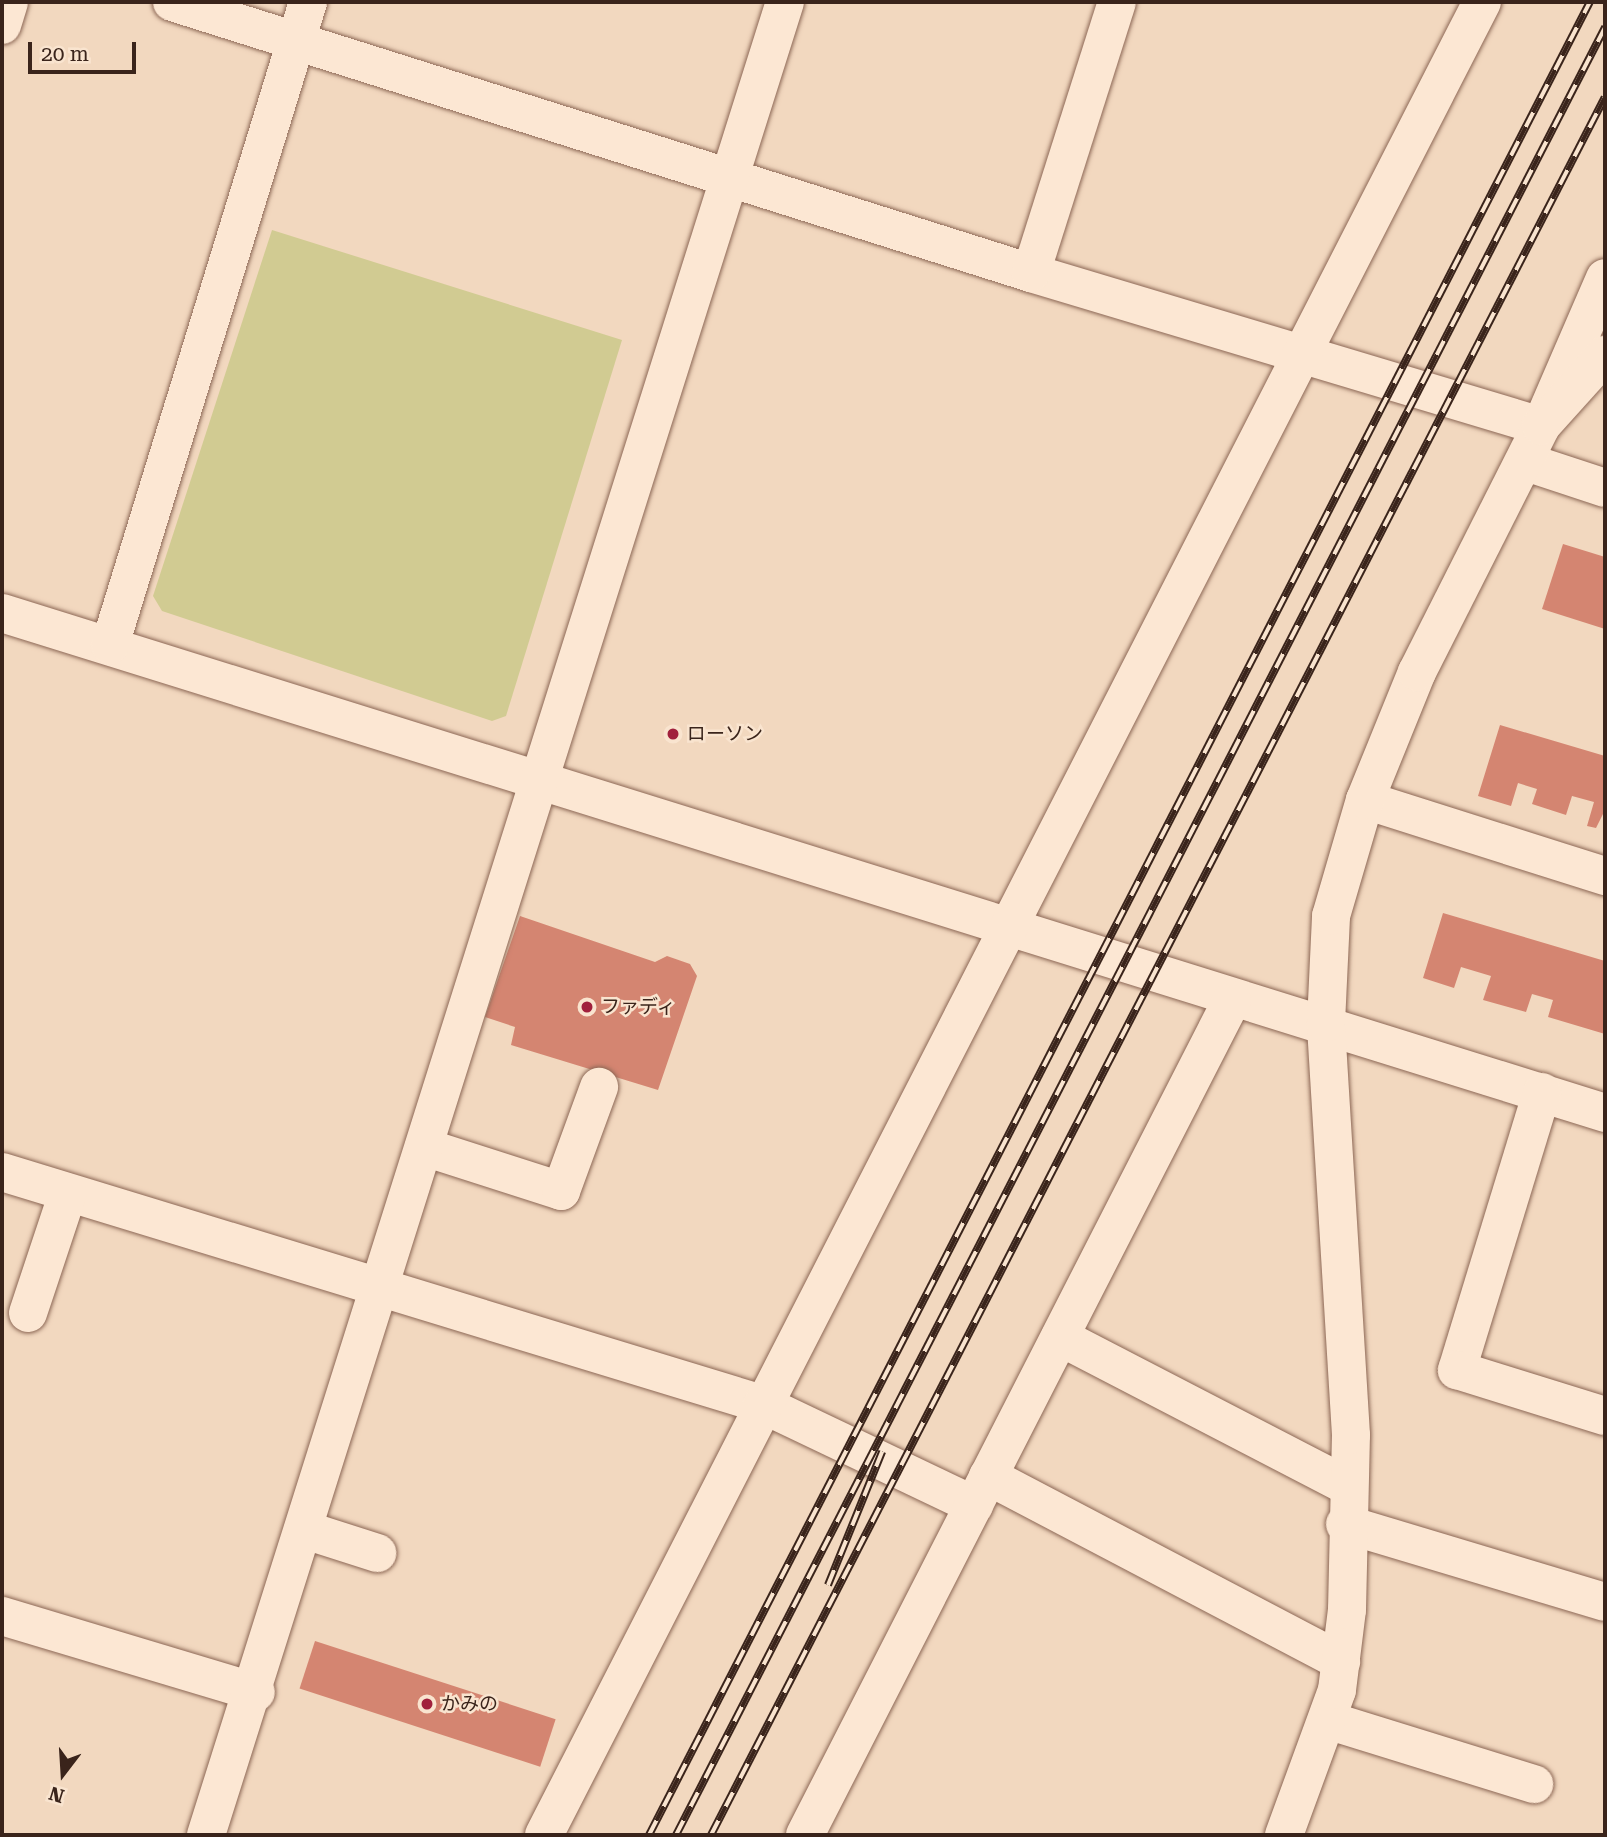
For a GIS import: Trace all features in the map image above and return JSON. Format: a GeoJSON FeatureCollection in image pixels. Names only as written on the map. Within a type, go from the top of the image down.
{"type":"FeatureCollection","features":[{"type":"Feature","properties":{"kind":"street"},"geometry":{"type":"LineString","coordinates":[[2,25],[9,2]]}},
{"type":"Feature","properties":{"kind":"street"},"geometry":{"type":"LineString","coordinates":[[172,2],[730,173],[1031,273],[1541,426]]}},
{"type":"Feature","properties":{"kind":"street"},"geometry":{"type":"LineString","coordinates":[[110,645],[308,2]]}},
{"type":"Feature","properties":{"kind":"street"},"geometry":{"type":"LineString","coordinates":[[206,1835],[256,1692],[538,779],[785,2]]}},
{"type":"Feature","properties":{"kind":"street"},"geometry":{"type":"LineString","coordinates":[[1031,273],[1117,2]]}},
{"type":"Feature","properties":{"kind":"street"},"geometry":{"type":"LineString","coordinates":[[544,1835],[762,1404],[1010,929],[1482,2]]}},
{"type":"Feature","properties":{"kind":"street"},"geometry":{"type":"LineString","coordinates":[[1283,1835],[1327,1720],[1341,1661],[1351,1435],[1326,1023],[1331,916],[1365,800],[1417,673],[1526,463],[1605,278]]}},
{"type":"Feature","properties":{"kind":"street"},"geometry":{"type":"LineString","coordinates":[[1541,426],[1605,355]]}},
{"type":"Feature","properties":{"kind":"street"},"geometry":{"type":"LineString","coordinates":[[1526,463],[1605,488]]}},
{"type":"Feature","properties":{"kind":"street"},"geometry":{"type":"LineString","coordinates":[[2,613],[538,779],[1232,1000],[1326,1023],[1605,1113]]}},
{"type":"Feature","properties":{"kind":"street"},"geometry":{"type":"LineString","coordinates":[[1365,800],[1605,876]]}},
{"type":"Feature","properties":{"kind":"street"},"geometry":{"type":"LineString","coordinates":[[804,1835],[1232,1000]]}},
{"type":"Feature","properties":{"kind":"street"},"geometry":{"type":"LineString","coordinates":[[424,1147],[561,1191],[599,1087]]}},
{"type":"Feature","properties":{"kind":"street"},"geometry":{"type":"LineString","coordinates":[[1542,1093],[1457,1370],[1605,1416]]}},
{"type":"Feature","properties":{"kind":"street"},"geometry":{"type":"LineString","coordinates":[[2,1172],[762,1404],[981,1490],[1341,1661]]}},
{"type":"Feature","properties":{"kind":"street"},"geometry":{"type":"LineString","coordinates":[[29,1313],[68,1193]]}},
{"type":"Feature","properties":{"kind":"street"},"geometry":{"type":"LineString","coordinates":[[1060,1336],[1347,1486]]}},
{"type":"Feature","properties":{"kind":"street"},"geometry":{"type":"LineString","coordinates":[[1345,1524],[1605,1602]]}},
{"type":"Feature","properties":{"kind":"street"},"geometry":{"type":"LineString","coordinates":[[306,1530],[377,1553]]}},
{"type":"Feature","properties":{"kind":"street"},"geometry":{"type":"LineString","coordinates":[[2,1616],[256,1692]]}},
{"type":"Feature","properties":{"kind":"street"},"geometry":{"type":"LineString","coordinates":[[1327,1720],[1534,1784]]}},
{"type":"Feature","properties":{"kind":"shaded area"},"geometry":{"type":"Polygon","coordinates":[[[272,230],[622,340],[506,716],[492,721],[162,611],[153,596],[272,230]]]}},
{"type":"Feature","properties":{"kind":"building"},"geometry":{"type":"Polygon","coordinates":[[[1563,544],[1605,557],[1605,629],[1542,609],[1563,544]]]}},
{"type":"Feature","properties":{"kind":"building"},"geometry":{"type":"Polygon","coordinates":[[[1500,725],[1605,756],[1605,810],[1596,828],[1587,826],[1594,802],[1572,796],[1566,815],[1532,804],[1537,789],[1518,783],[1511,806],[1478,796],[1500,725]]]}},
{"type":"Feature","properties":{"kind":"building"},"geometry":{"type":"Polygon","coordinates":[[[1443,913],[1605,961],[1605,1034],[1548,1017],[1553,1000],[1532,994],[1526,1012],[1483,1000],[1491,976],[1461,967],[1454,988],[1423,978],[1443,913]]]}},
{"type":"Feature","properties":{"kind":"building","name":"ファディ"},"geometry":{"type":"Polygon","coordinates":[[[520,916],[655,962],[667,956],[690,964],[697,976],[658,1090],[511,1045],[515,1027],[485,1017],[520,916]]]}},
{"type":"Feature","properties":{"kind":"building","name":"かみの"},"geometry":{"type":"Polygon","coordinates":[[[315,1641],[556,1719],[540,1767],[300,1689],[315,1641]]]}},
{"type":"Feature","properties":{"kind":"railway"},"geometry":{"type":"LineString","coordinates":[[649,1835],[1590,2]]}},
{"type":"Feature","properties":{"kind":"railway"},"geometry":{"type":"LineString","coordinates":[[676,1835],[1605,27]]}},
{"type":"Feature","properties":{"kind":"railway"},"geometry":{"type":"LineString","coordinates":[[711,1835],[1605,97]]}},
{"type":"Feature","properties":{"kind":"railway"},"geometry":{"type":"LineString","coordinates":[[828,1585],[882,1452]]}},
{"type":"Feature","properties":{"kind":"place","name":"ローソン"},"geometry":{"type":"Point","coordinates":[673,734]}},
{"type":"Feature","properties":{"kind":"place","name":"ファディ"},"geometry":{"type":"Point","coordinates":[587,1007]}},
{"type":"Feature","properties":{"kind":"place","name":"かみの"},"geometry":{"type":"Point","coordinates":[427,1704]}}]}
